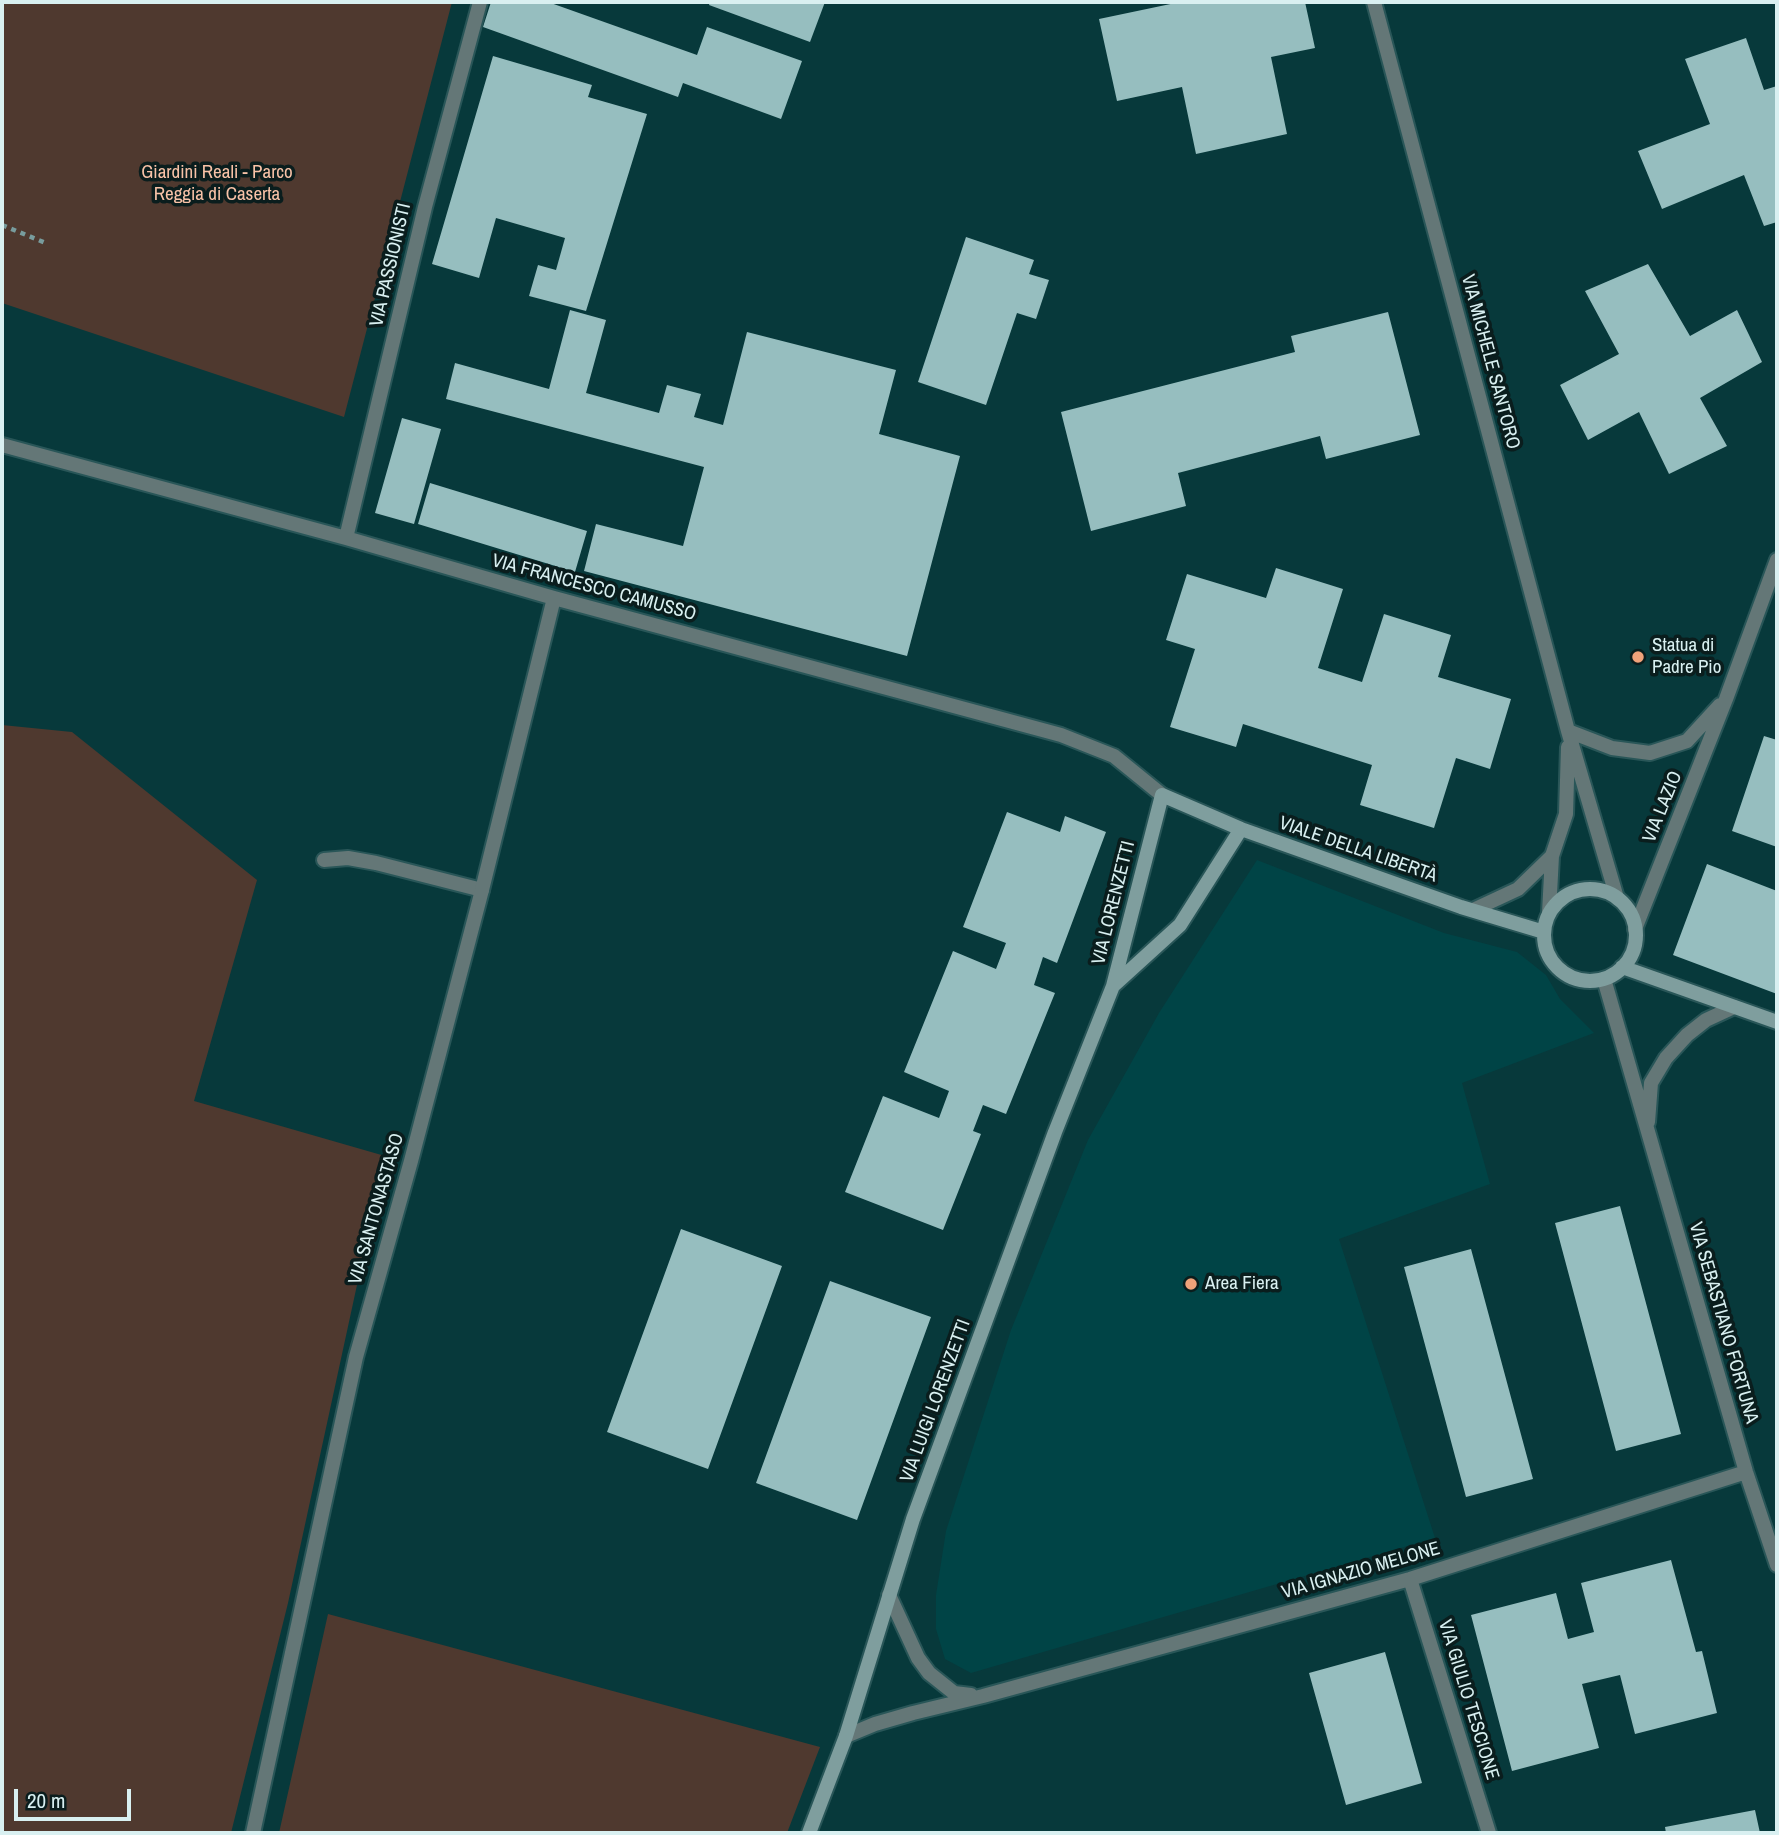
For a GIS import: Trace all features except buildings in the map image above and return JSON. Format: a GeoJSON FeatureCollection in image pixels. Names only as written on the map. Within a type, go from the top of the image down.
{"type":"FeatureCollection","features":[{"type":"Feature","properties":{"kind":"street","name":"VIA PASSIONISTI"},"geometry":{"type":"LineString","coordinates":[[346,538],[425,206],[480,2]]}},
{"type":"Feature","properties":{"kind":"street","name":"VIA MICHELE SANTORO"},"geometry":{"type":"LineString","coordinates":[[1374,2],[1568,731],[1617,898]]}},
{"type":"Feature","properties":{"kind":"street","name":"VIA FRANCESCO CAMUSSO"},"geometry":{"type":"LineString","coordinates":[[2,445],[1061,735],[1114,756],[1162,795]]}},
{"type":"Feature","properties":{"kind":"street","name":"VIA LAZIO"},"geometry":{"type":"LineString","coordinates":[[1635,929],[1726,699],[1777,560]]}},
{"type":"Feature","properties":{"kind":"street","name":"VIA SANTONASTASO"},"geometry":{"type":"LineString","coordinates":[[253,1833],[356,1357],[482,890],[554,598]]}},
{"type":"Feature","properties":{"kind":"street","name":"VIA LAZIO"},"geometry":{"type":"LineString","coordinates":[[1568,731],[1612,748],[1650,753],[1687,741],[1726,699]]}},
{"type":"Feature","properties":{"kind":"street","name":"VIA MICHELE SANTORO"},"geometry":{"type":"LineString","coordinates":[[1549,913],[1552,856],[1566,814],[1568,731]]}},
{"type":"Feature","properties":{"kind":"street","name":"VIALE DELLA LIBERTÀ"},"geometry":{"type":"LineString","coordinates":[[1162,795],[1241,829],[1544,932]]}},
{"type":"Feature","properties":{"kind":"street","name":"VIA LORENZETTI"},"geometry":{"type":"LineString","coordinates":[[1113,986],[1162,795]]}},
{"type":"Feature","properties":{"kind":"street","name":"VIA LORENZETTI"},"geometry":{"type":"LineString","coordinates":[[1113,986],[1180,925],[1241,829]]}},
{"type":"Feature","properties":{"kind":"street","name":"VIA MICHELE SANTORO"},"geometry":{"type":"LineString","coordinates":[[1473,910],[1518,889],[1552,856]]}},
{"type":"Feature","properties":{"kind":"street"},"geometry":{"type":"LineString","coordinates":[[324,860],[348,858],[376,863],[482,890]]}},
{"type":"Feature","properties":{"kind":"street"},"geometry":{"type":"LineString","coordinates":[[1587,889],[1617,898],[1626,907],[1635,929],[1635,943],[1630,957],[1614,974],[1604,979],[1582,980],[1561,971],[1551,961],[1545,947],[1544,932],[1549,913],[1559,901],[1587,889]]}},
{"type":"Feature","properties":{"kind":"street"},"geometry":{"type":"LineString","coordinates":[[1622,967],[1777,1023]]}},
{"type":"Feature","properties":{"kind":"street","name":"VIA SEBASTIANO FORTUNA"},"geometry":{"type":"LineString","coordinates":[[1604,979],[1746,1472],[1777,1565]]}},
{"type":"Feature","properties":{"kind":"street","name":"VIA LUIGI LORENZETTI"},"geometry":{"type":"LineString","coordinates":[[809,1833],[846,1736],[913,1519],[1050,1144],[1113,986]]}},
{"type":"Feature","properties":{"kind":"street","name":"VIA SEBASTIANO FORTUNA"},"geometry":{"type":"LineString","coordinates":[[1648,1131],[1651,1083],[1666,1058],[1687,1035],[1706,1020],[1734,1007]]}},
{"type":"Feature","properties":{"kind":"street","name":"VIA IGNAZIO MELONE"},"geometry":{"type":"LineString","coordinates":[[846,1736],[913,1713],[1410,1578],[1746,1472]]}},
{"type":"Feature","properties":{"kind":"street","name":"VIA GIULIO TESCIONE"},"geometry":{"type":"LineString","coordinates":[[1410,1578],[1489,1833]]}},
{"type":"Feature","properties":{"kind":"street","name":"VIA IGNAZIO MELONE"},"geometry":{"type":"LineString","coordinates":[[889,1595],[918,1658],[929,1673],[954,1693],[983,1696]]}},
{"type":"Feature","properties":{"kind":"path"},"geometry":{"type":"LineString","coordinates":[[2,225],[48,244]]}},
{"type":"Feature","properties":{"kind":"shaded area","name":"Area Fiera"},"geometry":{"type":"Polygon","coordinates":[[[1257,860],[1444,933],[1517,952],[1546,975],[1560,999],[1594,1033],[1462,1083],[1490,1184],[1339,1239],[1435,1538],[971,1673],[945,1659],[936,1629],[936,1595],[946,1531],[1011,1330],[1088,1140],[1159,1013],[1257,860]]]}},
{"type":"Feature","properties":{"kind":"green space","name":"Giardini Reali - Parco Reggia di Caserta"},"geometry":{"type":"Polygon","coordinates":[[[2,2],[452,2],[344,417],[2,303],[2,2]]]}},
{"type":"Feature","properties":{"kind":"green space"},"geometry":{"type":"Polygon","coordinates":[[[2,725],[72,732],[257,880],[194,1101],[385,1156],[288,1603],[231,1833],[2,1833],[2,725]]]}},
{"type":"Feature","properties":{"kind":"green space"},"geometry":{"type":"Polygon","coordinates":[[[328,1614],[820,1747],[787,1833],[279,1833],[328,1614]]]}},
{"type":"Feature","properties":{"kind":"place","name":"Statua di Padre Pio"},"geometry":{"type":"Point","coordinates":[1638,657]}},
{"type":"Feature","properties":{"kind":"place","name":"Area Fiera"},"geometry":{"type":"Point","coordinates":[1191,1284]}}]}
